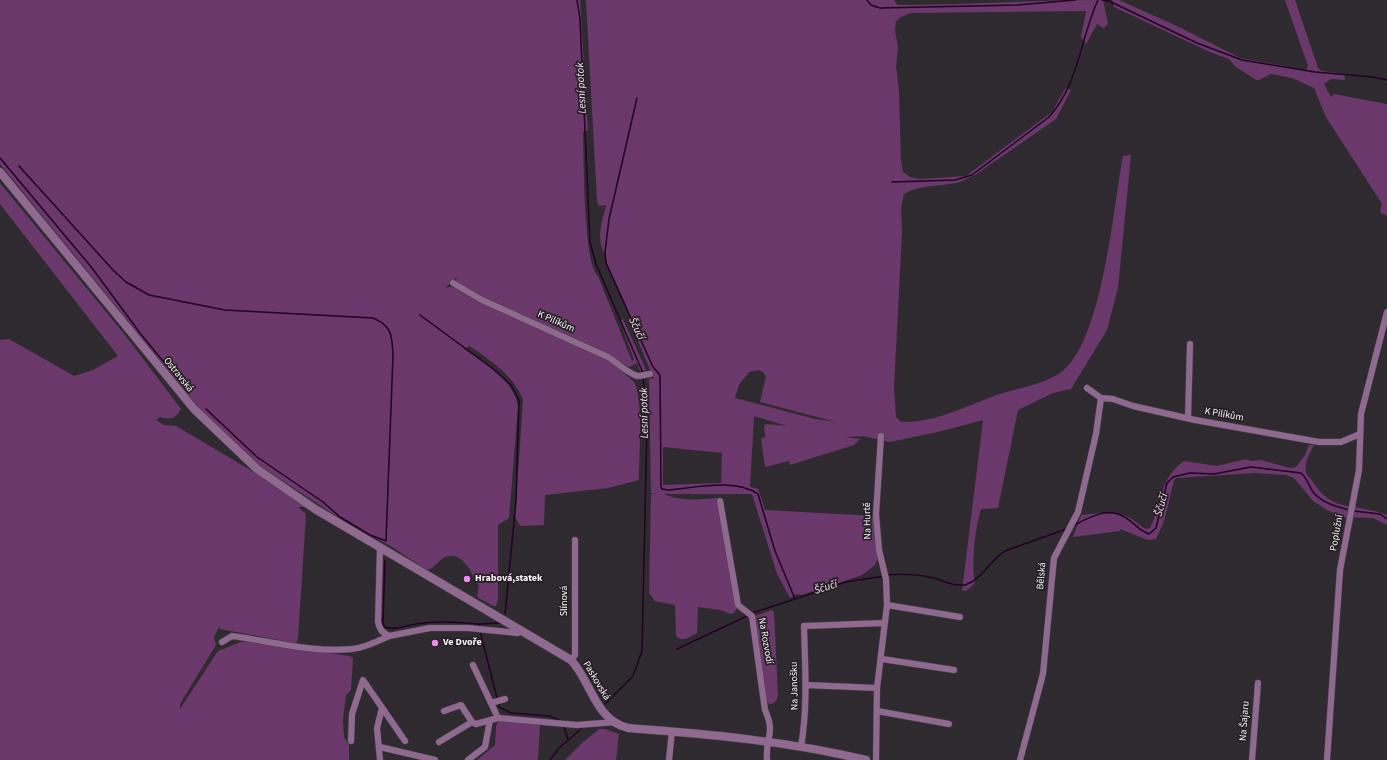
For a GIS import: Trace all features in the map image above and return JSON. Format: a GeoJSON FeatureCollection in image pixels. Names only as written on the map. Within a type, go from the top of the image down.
{"type":"FeatureCollection","features":[{"type":"Feature","properties":{"kind":"street","name":"Ostravská"},"geometry":{"type":"LineString","coordinates":[[0,172],[194,410],[257,469],[283,488],[380,547]]}},
{"type":"Feature","properties":{"kind":"street","name":"K Pilíkům"},"geometry":{"type":"LineString","coordinates":[[453,283],[482,300],[582,344],[619,363],[631,373],[640,376],[649,374]]}},
{"type":"Feature","properties":{"kind":"street","name":"Poplužní"},"geometry":{"type":"LineString","coordinates":[[1327,760],[1340,570],[1359,470],[1360,434],[1365,393],[1387,312]]}},
{"type":"Feature","properties":{"kind":"street"},"geometry":{"type":"LineString","coordinates":[[1188,418],[1190,344]]}},
{"type":"Feature","properties":{"kind":"street","name":"K Pilíkům"},"geometry":{"type":"LineString","coordinates":[[1087,388],[1101,398],[1188,418],[1319,442],[1341,442],[1360,434]]}},
{"type":"Feature","properties":{"kind":"street","name":"Bělská"},"geometry":{"type":"LineString","coordinates":[[1020,760],[1043,674],[1054,558],[1078,512],[1096,434],[1101,398]]}},
{"type":"Feature","properties":{"kind":"street","name":"Na Hurtě"},"geometry":{"type":"LineString","coordinates":[[876,760],[877,688],[882,659],[886,605],[886,579],[879,550],[876,514],[881,436]]}},
{"type":"Feature","properties":{"kind":"street","name":"Na Rozvodí"},"geometry":{"type":"LineString","coordinates":[[720,501],[738,605],[752,616],[765,710],[770,722],[771,733],[768,742],[767,760]]}},
{"type":"Feature","properties":{"kind":"street","name":"Slínová"},"geometry":{"type":"LineString","coordinates":[[571,660],[575,655],[575,540]]}},
{"type":"Feature","properties":{"kind":"street","name":"Paskovská"},"geometry":{"type":"LineString","coordinates":[[380,547],[571,660],[581,672],[601,708],[616,722],[628,728],[672,731],[768,742],[866,760]]}},
{"type":"Feature","properties":{"kind":"street"},"geometry":{"type":"LineString","coordinates":[[380,547],[378,622],[380,630],[389,636]]}},
{"type":"Feature","properties":{"kind":"street"},"geometry":{"type":"LineString","coordinates":[[886,605],[960,617]]}},
{"type":"Feature","properties":{"kind":"street","name":"Na Janošku"},"geometry":{"type":"LineString","coordinates":[[801,747],[805,722],[806,685],[804,626],[884,623]]}},
{"type":"Feature","properties":{"kind":"street"},"geometry":{"type":"LineString","coordinates":[[222,642],[232,636],[318,649],[352,649],[373,643],[389,636],[430,628],[468,628],[518,633],[521,630]]}},
{"type":"Feature","properties":{"kind":"street"},"geometry":{"type":"LineString","coordinates":[[882,659],[954,670]]}},
{"type":"Feature","properties":{"kind":"street"},"geometry":{"type":"LineString","coordinates":[[472,665],[498,701],[498,718]]}},
{"type":"Feature","properties":{"kind":"street"},"geometry":{"type":"LineString","coordinates":[[351,741],[352,714],[363,680],[405,741]]}},
{"type":"Feature","properties":{"kind":"street","name":"Na Šajaru"},"geometry":{"type":"LineString","coordinates":[[1252,760],[1258,683]]}},
{"type":"Feature","properties":{"kind":"street"},"geometry":{"type":"LineString","coordinates":[[806,685],[877,688]]}},
{"type":"Feature","properties":{"kind":"street"},"geometry":{"type":"LineString","coordinates":[[444,711],[461,705],[472,722],[476,724],[498,718],[584,725],[616,722]]}},
{"type":"Feature","properties":{"kind":"street"},"geometry":{"type":"LineString","coordinates":[[380,760],[378,728],[382,708]]}},
{"type":"Feature","properties":{"kind":"street"},"geometry":{"type":"LineString","coordinates":[[877,711],[949,724]]}},
{"type":"Feature","properties":{"kind":"street"},"geometry":{"type":"LineString","coordinates":[[468,760],[485,747],[490,720]]}},
{"type":"Feature","properties":{"kind":"street"},"geometry":{"type":"LineString","coordinates":[[439,742],[472,722]]}},
{"type":"Feature","properties":{"kind":"street"},"geometry":{"type":"LineString","coordinates":[[669,760],[672,731]]}},
{"type":"Feature","properties":{"kind":"street"},"geometry":{"type":"LineString","coordinates":[[380,747],[435,760]]}},
{"type":"Feature","properties":{"kind":"shaded area"},"geometry":{"type":"Polygon","coordinates":[[[0,0],[580,0],[588,130],[583,132],[585,208],[589,252],[593,267],[632,361],[634,360],[620,321],[623,319],[646,370],[640,371],[637,363],[629,367],[603,351],[484,300],[456,281],[457,277],[445,288],[452,287],[463,291],[463,293],[606,358],[633,381],[639,399],[640,412],[639,480],[608,488],[545,495],[544,525],[520,526],[515,517],[523,400],[514,383],[500,368],[468,345],[469,346],[464,349],[489,366],[505,380],[515,397],[518,407],[509,518],[498,525],[498,599],[496,606],[493,606],[477,597],[479,586],[465,563],[460,559],[455,556],[449,556],[442,559],[434,567],[427,570],[392,547],[335,515],[260,466],[202,412],[0,164],[0,0]]]}},
{"type":"Feature","properties":{"kind":"shaded area"},"geometry":{"type":"Polygon","coordinates":[[[586,0],[894,0],[897,5],[1103,0],[1108,24],[1104,28],[1097,24],[1086,44],[1081,37],[1086,11],[911,13],[896,21],[895,30],[898,48],[896,67],[899,91],[901,161],[903,172],[910,177],[920,179],[966,176],[1052,112],[1065,89],[1071,90],[1056,119],[975,175],[953,184],[924,187],[904,194],[901,208],[902,233],[894,387],[896,417],[901,422],[914,422],[938,417],[997,395],[1045,381],[1060,373],[1075,357],[1087,334],[1104,272],[1123,156],[1131,155],[1118,288],[1107,330],[1071,389],[1053,393],[1018,410],[998,508],[981,509],[974,546],[973,565],[975,583],[966,591],[962,591],[983,420],[942,431],[890,442],[863,436],[846,437],[860,439],[854,445],[790,465],[789,461],[765,467],[761,439],[765,437],[764,426],[767,424],[787,426],[754,416],[750,487],[758,489],[765,510],[875,516],[875,535],[878,558],[875,565],[862,575],[802,595],[796,594],[790,598],[777,574],[752,494],[664,494],[682,499],[717,498],[737,607],[735,612],[731,614],[720,610],[698,607],[697,633],[689,638],[683,639],[676,636],[675,605],[655,601],[649,593],[651,494],[657,494],[651,493],[649,378],[654,379],[635,334],[639,336],[607,263],[601,245],[600,230],[606,205],[599,206],[597,201],[586,0]],[[758,370],[749,372],[739,385],[735,398],[815,419],[836,422],[760,402],[766,376],[763,372],[758,370]],[[663,447],[663,485],[721,483],[722,453],[663,447]]]}},
{"type":"Feature","properties":{"kind":"shaded area"},"geometry":{"type":"Polygon","coordinates":[[[1112,0],[1119,0],[1181,28],[1240,58],[1306,70],[1308,66],[1285,0],[1295,0],[1318,68],[1322,71],[1344,74],[1345,80],[1331,79],[1324,84],[1331,97],[1334,94],[1387,104],[1387,216],[1380,212],[1382,204],[1326,117],[1314,88],[1292,78],[1271,74],[1256,80],[1236,67],[1229,59],[1212,53],[1114,7],[1112,0]]]}},
{"type":"Feature","properties":{"kind":"shaded area"},"geometry":{"type":"Polygon","coordinates":[[[0,183],[125,335],[181,409],[175,417],[160,417],[156,420],[164,425],[176,426],[257,474],[305,507],[298,507],[306,514],[298,639],[296,643],[220,629],[219,627],[214,637],[216,645],[180,704],[180,709],[218,651],[241,642],[252,641],[349,656],[353,658],[351,690],[346,695],[343,720],[344,737],[349,745],[349,760],[0,760],[0,340],[9,339],[74,376],[93,370],[118,356],[0,204],[0,183]]]}},
{"type":"Feature","properties":{"kind":"shaded area"},"geometry":{"type":"Polygon","coordinates":[[[1309,445],[1314,445],[1307,461],[1306,473],[1320,492],[1328,499],[1337,503],[1376,511],[1387,515],[1387,525],[1373,518],[1342,517],[1327,510],[1313,501],[1294,478],[1286,475],[1254,473],[1177,478],[1174,480],[1165,518],[1156,539],[1148,540],[1120,529],[1120,531],[1073,537],[1081,515],[1087,514],[1105,513],[1122,515],[1130,518],[1146,529],[1150,528],[1165,484],[1176,468],[1184,461],[1217,466],[1246,459],[1251,461],[1261,460],[1290,468],[1296,467],[1305,455],[1309,445]]]}},
{"type":"Feature","properties":{"kind":"shaded area"},"geometry":{"type":"Polygon","coordinates":[[[772,610],[774,612],[778,696],[776,701],[772,704],[765,703],[755,616],[772,610]]]}},
{"type":"Feature","properties":{"kind":"shaded area"},"geometry":{"type":"Polygon","coordinates":[[[499,720],[540,724],[538,760],[477,760],[495,745],[496,726],[499,720]]]}},
{"type":"Feature","properties":{"kind":"shaded area"},"geometry":{"type":"Polygon","coordinates":[[[599,729],[605,729],[619,734],[616,760],[565,760],[582,743],[599,729]]]}},
{"type":"Feature","properties":{"kind":"waterway","name":"Lesní potok"},"geometry":{"type":"LineString","coordinates":[[577,0],[580,19],[590,242],[596,264],[643,373]]}},
{"type":"Feature","properties":{"kind":"waterway"},"geometry":{"type":"LineString","coordinates":[[867,0],[871,5],[880,8],[1017,5],[1075,0]]}},
{"type":"Feature","properties":{"kind":"waterway"},"geometry":{"type":"LineString","coordinates":[[892,182],[955,180],[972,175],[1049,117],[1059,104],[1073,76],[1098,0]]}},
{"type":"Feature","properties":{"kind":"waterway"},"geometry":{"type":"LineString","coordinates":[[1102,0],[1109,1],[1197,43],[1242,60],[1315,72],[1373,77],[1387,80]]}},
{"type":"Feature","properties":{"kind":"waterway","name":"Ščučí"},"geometry":{"type":"LineString","coordinates":[[637,98],[609,219],[605,252],[606,263],[653,367],[660,375],[662,489],[668,490],[726,485],[738,486],[758,494],[775,551],[795,599],[846,582],[884,576]]}},
{"type":"Feature","properties":{"kind":"waterway"},"geometry":{"type":"LineString","coordinates":[[0,158],[92,268],[140,333],[189,393]]}},
{"type":"Feature","properties":{"kind":"waterway"},"geometry":{"type":"LineString","coordinates":[[19,166],[113,270],[126,282],[149,295],[225,310],[373,318],[384,324],[390,332],[393,355],[386,541],[370,535],[340,517],[323,502],[257,457],[206,409]]}},
{"type":"Feature","properties":{"kind":"waterway"},"geometry":{"type":"LineString","coordinates":[[420,315],[492,368],[511,385],[519,400],[516,501],[505,614]]}},
{"type":"Feature","properties":{"kind":"waterway","name":"Lesní potok"},"geometry":{"type":"LineString","coordinates":[[605,704],[633,676],[642,651],[647,422],[643,377]]}},
{"type":"Feature","properties":{"kind":"waterway","name":"Ščučí"},"geometry":{"type":"LineString","coordinates":[[1073,526],[1092,516],[1113,513],[1126,518],[1142,531],[1149,534],[1156,528],[1167,483],[1173,477],[1190,473],[1214,474],[1251,467],[1301,473],[1317,496],[1325,502],[1350,510]]}},
{"type":"Feature","properties":{"kind":"waterway","name":"Ščučí"},"geometry":{"type":"LineString","coordinates":[[1354,511],[1380,514],[1387,519]]}},
{"type":"Feature","properties":{"kind":"waterway","name":"Ščučí"},"geometry":{"type":"LineString","coordinates":[[887,575],[917,575],[934,578],[953,584],[965,585],[976,579],[1005,551],[1066,529]]}},
{"type":"Feature","properties":{"kind":"waterway"},"geometry":{"type":"LineString","coordinates":[[385,560],[383,624],[385,627],[396,628],[439,622],[479,624],[479,627]]}},
{"type":"Feature","properties":{"kind":"waterway"},"geometry":{"type":"LineString","coordinates":[[752,613],[795,599]]}},
{"type":"Feature","properties":{"kind":"waterway"},"geometry":{"type":"LineString","coordinates":[[677,649],[747,616]]}},
{"type":"Feature","properties":{"kind":"waterway"},"geometry":{"type":"LineString","coordinates":[[480,624],[500,623]]}},
{"type":"Feature","properties":{"kind":"waterway"},"geometry":{"type":"LineString","coordinates":[[480,631],[497,698]]}},
{"type":"Feature","properties":{"kind":"waterway"},"geometry":{"type":"LineString","coordinates":[[498,702],[499,707],[511,713],[549,716],[561,721]]}},
{"type":"Feature","properties":{"kind":"waterway"},"geometry":{"type":"LineString","coordinates":[[564,727],[568,739]]}},
{"type":"Feature","properties":{"kind":"waterway","name":"Lesní potok"},"geometry":{"type":"LineString","coordinates":[[550,760],[559,748],[581,729]]}},
{"type":"Feature","properties":{"kind":"place","name":"Hrabová,statek"},"geometry":{"type":"Point","coordinates":[467,579]}},
{"type":"Feature","properties":{"kind":"place","name":"Ve Dvoře"},"geometry":{"type":"Point","coordinates":[435,643]}}]}
